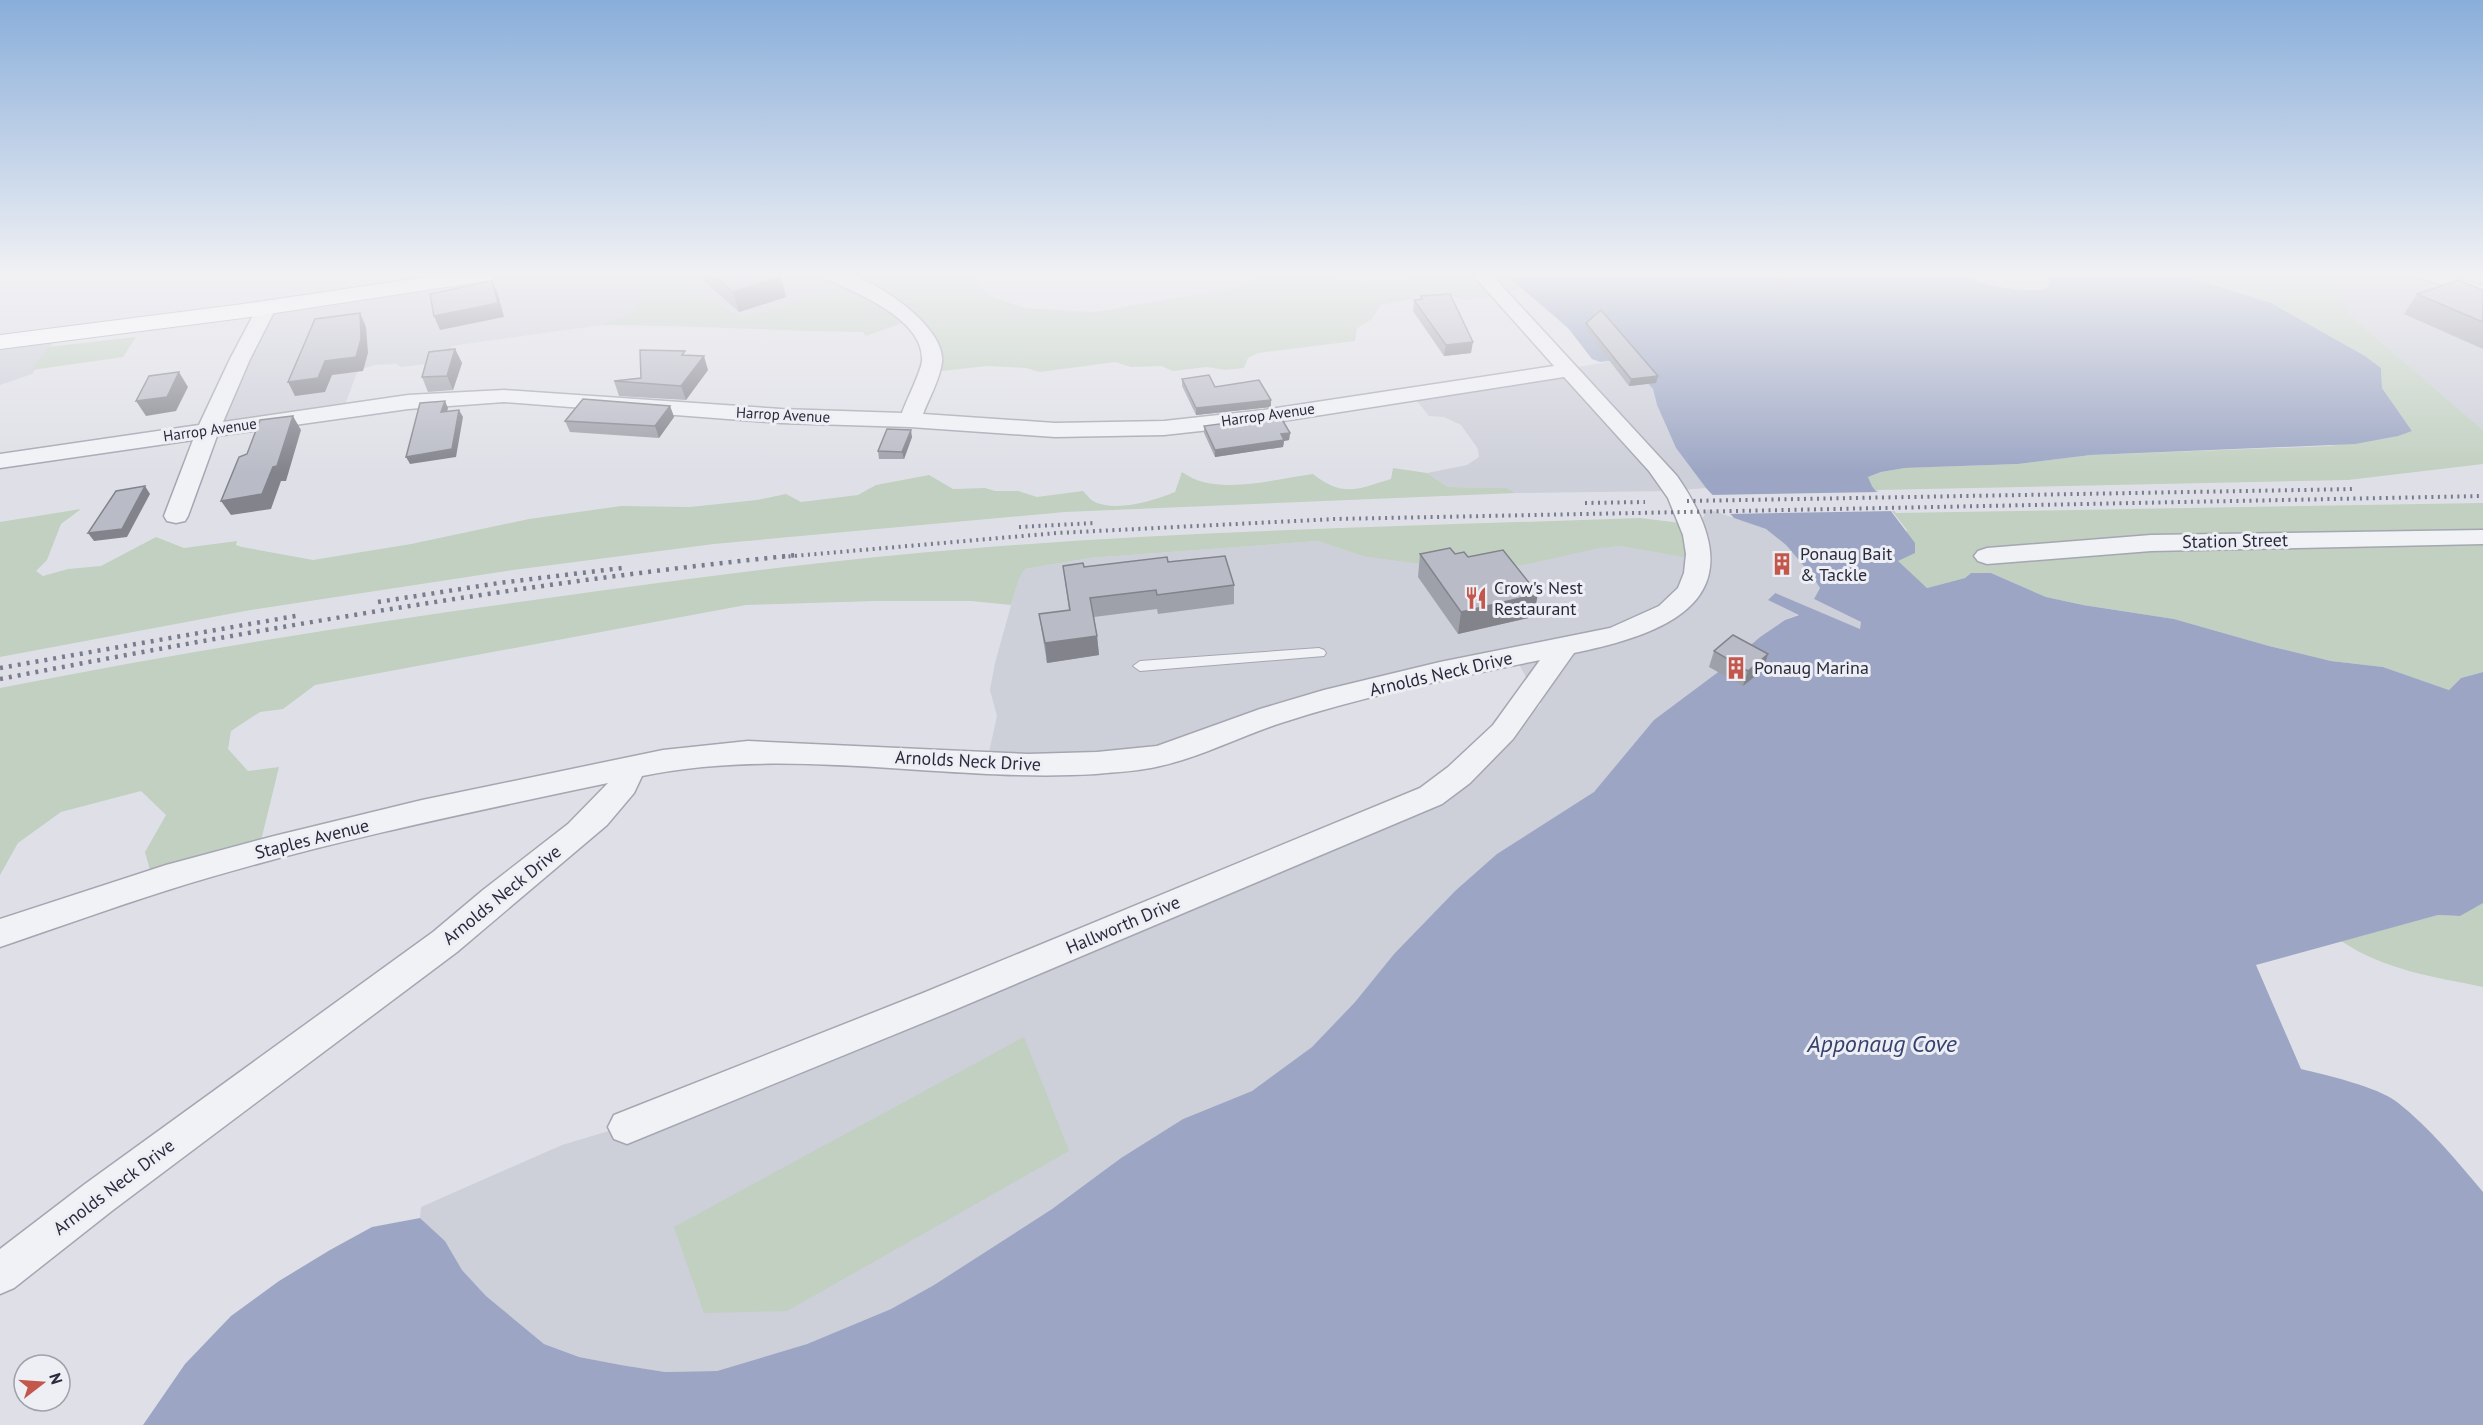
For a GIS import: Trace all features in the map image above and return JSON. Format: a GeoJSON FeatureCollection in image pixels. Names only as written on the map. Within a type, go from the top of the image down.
{"type":"FeatureCollection","features":[{"type":"Feature","properties":{"kind":"street"},"geometry":{"type":"LineString","coordinates":[[176,516],[207,430],[249,340]]}},
{"type":"Feature","properties":{"kind":"street"},"geometry":{"type":"LineString","coordinates":[[910,420],[932,361],[927,340]]}},
{"type":"Feature","properties":{"kind":"street","name":"Arnolds Neck Drive"},"geometry":{"type":"LineString","coordinates":[[0,1274],[108,1190],[445,942],[480,910],[567,841],[608,805],[630,770],[663,761],[748,752],[1028,765],[1069,765],[1159,756],[1270,716],[1324,700],[1440,671],[1616,636],[1646,624],[1675,606],[1697,575],[1698,554],[1692,519],[1665,476],[1541,340]]}},
{"type":"Feature","properties":{"kind":"street","name":"Harrop Avenue"},"geometry":{"type":"LineString","coordinates":[[0,461],[408,402],[504,396],[781,416],[910,420],[1055,430],[1164,428],[1264,417],[1567,370]]}},
{"type":"Feature","properties":{"kind":"street","name":"Station Street"},"geometry":{"type":"LineString","coordinates":[[1987,556],[2151,543],[2483,537]]}},
{"type":"Feature","properties":{"kind":"street","name":"Hallworth Drive"},"geometry":{"type":"LineString","coordinates":[[627,1128],[1431,796],[1459,775],[1503,732],[1564,647]]}},
{"type":"Feature","properties":{"kind":"street","name":"Staples Avenue"},"geometry":{"type":"LineString","coordinates":[[0,933],[166,878],[274,848],[522,789],[630,770]]}},
{"type":"Feature","properties":{"kind":"lane"},"geometry":{"type":"LineString","coordinates":[[1140,666],[1319,653]]}},
{"type":"Feature","properties":{"kind":"shaded area"},"geometry":{"type":"Polygon","coordinates":[[[55,340],[32,374],[0,385],[0,343],[55,340]]]}},
{"type":"Feature","properties":{"kind":"shaded area"},"geometry":{"type":"Polygon","coordinates":[[[251,340],[491,340],[452,346],[443,362],[401,367],[396,364],[375,365],[358,370],[343,410],[207,430],[251,340]]]}},
{"type":"Feature","properties":{"kind":"shaded area"},"geometry":{"type":"Polygon","coordinates":[[[2379,340],[2483,340],[2483,430],[2379,340]]]}},
{"type":"Feature","properties":{"kind":"shaded area"},"geometry":{"type":"Polygon","coordinates":[[[1619,360],[1636,371],[1653,389],[1657,405],[1676,448],[1706,488],[1670,491],[1516,493],[1507,488],[1448,487],[1427,473],[1467,465],[1479,457],[1478,449],[1461,425],[1444,417],[1429,416],[1412,395],[1619,360]]]}},
{"type":"Feature","properties":{"kind":"shaded area"},"geometry":{"type":"Polygon","coordinates":[[[1708,509],[1766,529],[1786,545],[1810,573],[1820,588],[1814,599],[1861,622],[1860,629],[1774,593],[1769,600],[1799,614],[1785,620],[1760,637],[1627,755],[1594,792],[1455,891],[1394,954],[1355,1002],[1312,1047],[1252,1091],[1183,1119],[1121,1158],[1052,1209],[934,1285],[891,1309],[807,1344],[717,1371],[665,1372],[579,1357],[544,1344],[486,1296],[462,1270],[445,1241],[420,1218],[421,1207],[562,1145],[699,1104],[1467,782],[1541,704],[1516,659],[1295,709],[1172,753],[987,761],[997,716],[990,690],[995,663],[1019,577],[1025,569],[1090,558],[1318,541],[1362,556],[1622,546],[1698,560],[1699,524],[1708,509]]]}},
{"type":"Feature","properties":{"kind":"green space"},"geometry":{"type":"Polygon","coordinates":[[[105,340],[134,340],[123,357],[32,370],[47,347],[105,340]]]}},
{"type":"Feature","properties":{"kind":"green space"},"geometry":{"type":"Polygon","coordinates":[[[919,340],[1355,340],[1258,353],[1248,358],[1244,368],[1225,370],[1207,367],[1173,371],[1161,366],[1131,367],[1115,362],[1040,372],[1026,368],[987,366],[933,372],[919,340]]]}},
{"type":"Feature","properties":{"kind":"green space"},"geometry":{"type":"Polygon","coordinates":[[[2338,340],[2379,340],[2483,430],[2483,464],[2348,480],[1877,490],[1896,513],[2483,503],[2483,672],[2461,678],[2449,690],[2383,667],[2331,661],[2174,619],[2046,597],[1991,573],[1971,573],[1965,578],[1927,588],[1897,561],[1907,530],[1872,486],[1868,477],[1905,468],[2018,464],[2091,455],[2330,446],[2412,431],[2382,388],[2381,368],[2338,340]]]}},
{"type":"Feature","properties":{"kind":"green space"},"geometry":{"type":"Polygon","coordinates":[[[1393,468],[1427,473],[1448,487],[1507,488],[1516,493],[1065,512],[714,544],[513,570],[245,611],[0,657],[0,522],[81,509],[61,524],[47,560],[36,571],[43,576],[68,569],[101,566],[156,537],[184,548],[237,541],[236,545],[242,547],[313,560],[411,544],[529,519],[621,506],[690,507],[757,500],[786,494],[801,502],[858,495],[876,485],[929,475],[953,489],[985,488],[995,491],[1018,491],[1037,497],[1083,491],[1095,502],[1116,506],[1147,502],[1175,492],[1182,472],[1211,484],[1228,485],[1313,474],[1333,486],[1351,489],[1391,479],[1393,468]]]}},
{"type":"Feature","properties":{"kind":"green space"},"geometry":{"type":"Polygon","coordinates":[[[1640,518],[1689,524],[1698,560],[1621,546],[1599,548],[1523,565],[1460,569],[1362,556],[1318,541],[1090,558],[1025,569],[1019,578],[1011,605],[971,601],[875,601],[746,605],[315,685],[283,709],[260,712],[231,731],[228,749],[248,771],[279,767],[258,853],[154,885],[145,852],[166,815],[141,791],[61,812],[18,843],[0,875],[0,688],[205,650],[411,618],[816,563],[977,548],[1142,537],[1640,518]]]}},
{"type":"Feature","properties":{"kind":"green space"},"geometry":{"type":"Polygon","coordinates":[[[2479,903],[2483,903],[2483,987],[2427,976],[2392,966],[2341,941],[2438,915],[2460,916],[2479,903]]]}},
{"type":"Feature","properties":{"kind":"green space"},"geometry":{"type":"Polygon","coordinates":[[[1024,1037],[1069,1151],[787,1311],[704,1313],[674,1227],[1024,1037]]]}},
{"type":"Feature","properties":{"kind":"water","name":"Apponaug Cove"},"geometry":{"type":"Polygon","coordinates":[[[1578,340],[2338,340],[2381,368],[2382,388],[2412,431],[2355,444],[2091,455],[2018,464],[1905,468],[1868,477],[1872,486],[1915,543],[1915,553],[1898,561],[1927,588],[1965,578],[1971,573],[1991,573],[2046,597],[2174,619],[2331,661],[2383,667],[2449,690],[2461,678],[2483,672],[2483,903],[2460,916],[2438,915],[2256,965],[2301,1069],[2378,1091],[2397,1102],[2453,1156],[2483,1192],[2483,1425],[143,1425],[185,1364],[231,1316],[279,1281],[372,1227],[420,1218],[445,1241],[462,1270],[486,1296],[544,1344],[579,1357],[665,1372],[717,1371],[807,1344],[891,1309],[934,1285],[1052,1209],[1121,1158],[1183,1119],[1252,1091],[1312,1047],[1355,1002],[1394,954],[1455,891],[1497,854],[1594,792],[1654,720],[1729,664],[1760,637],[1785,620],[1799,615],[1768,600],[1775,593],[1860,629],[1861,622],[1814,599],[1820,588],[1786,545],[1766,529],[1734,518],[1706,488],[1676,448],[1657,405],[1653,389],[1636,371],[1619,360],[1600,362],[1592,359],[1578,340]]]}},
{"type":"Feature","properties":{"kind":"pier"},"geometry":{"type":"Polygon","coordinates":[[[1881,492],[1895,511],[1726,514],[1709,495],[1881,492]]]}},
{"type":"Feature","properties":{"kind":"building"},"geometry":{"type":"Polygon","coordinates":[[[306,340],[361,340],[356,357],[325,361],[318,378],[288,382],[306,340]]]}},
{"type":"Feature","properties":{"kind":"building"},"geometry":{"type":"Polygon","coordinates":[[[1443,340],[1473,342],[1446,345],[1443,340]]]}},
{"type":"Feature","properties":{"kind":"building"},"geometry":{"type":"Polygon","coordinates":[[[1600,340],[1627,340],[1658,376],[1631,379],[1600,340]]]}},
{"type":"Feature","properties":{"kind":"building"},"geometry":{"type":"Polygon","coordinates":[[[455,349],[447,376],[422,377],[429,352],[455,349]]]}},
{"type":"Feature","properties":{"kind":"building"},"geometry":{"type":"Polygon","coordinates":[[[640,350],[685,351],[682,355],[704,356],[681,386],[614,381],[641,378],[640,350]]]}},
{"type":"Feature","properties":{"kind":"building"},"geometry":{"type":"Polygon","coordinates":[[[179,372],[167,397],[136,401],[149,376],[179,372]]]}},
{"type":"Feature","properties":{"kind":"building"},"geometry":{"type":"Polygon","coordinates":[[[1209,375],[1215,387],[1259,380],[1271,400],[1196,408],[1182,379],[1209,375]]]}},
{"type":"Feature","properties":{"kind":"building"},"geometry":{"type":"Polygon","coordinates":[[[583,399],[670,406],[655,426],[565,421],[583,399]]]}},
{"type":"Feature","properties":{"kind":"building"},"geometry":{"type":"Polygon","coordinates":[[[445,401],[441,412],[459,410],[452,449],[406,457],[420,403],[445,401]]]}},
{"type":"Feature","properties":{"kind":"building"},"geometry":{"type":"Polygon","coordinates":[[[293,416],[277,466],[273,467],[262,494],[221,501],[239,457],[247,454],[260,420],[293,416]]]}},
{"type":"Feature","properties":{"kind":"building"},"geometry":{"type":"Polygon","coordinates":[[[1280,416],[1290,433],[1281,434],[1284,440],[1215,450],[1204,426],[1280,416]]]}},
{"type":"Feature","properties":{"kind":"building"},"geometry":{"type":"Polygon","coordinates":[[[887,429],[911,430],[902,452],[878,451],[887,429]]]}},
{"type":"Feature","properties":{"kind":"building"},"geometry":{"type":"Polygon","coordinates":[[[145,486],[122,529],[88,533],[116,491],[145,486]]]}},
{"type":"Feature","properties":{"kind":"building"},"geometry":{"type":"Polygon","coordinates":[[[1450,548],[1455,554],[1464,552],[1468,557],[1503,550],[1538,594],[1461,612],[1420,554],[1450,548]]]}},
{"type":"Feature","properties":{"kind":"building"},"geometry":{"type":"Polygon","coordinates":[[[1225,556],[1234,585],[1157,595],[1156,590],[1090,598],[1097,636],[1045,643],[1039,614],[1070,610],[1063,566],[1083,563],[1084,567],[1167,557],[1168,562],[1225,556]]]}},
{"type":"Feature","properties":{"kind":"building"},"geometry":{"type":"Polygon","coordinates":[[[1733,635],[1768,654],[1748,671],[1714,651],[1733,635]]]}},
{"type":"Feature","properties":{"kind":"railway"},"geometry":{"type":"LineString","coordinates":[[1687,501],[2356,489]]}},
{"type":"Feature","properties":{"kind":"railway"},"geometry":{"type":"LineString","coordinates":[[782,557],[1057,533],[1335,519],[2483,496]]}},
{"type":"Feature","properties":{"kind":"railway"},"geometry":{"type":"LineString","coordinates":[[1585,503],[1645,502]]}},
{"type":"Feature","properties":{"kind":"railway"},"geometry":{"type":"LineString","coordinates":[[1019,527],[1094,523]]}},
{"type":"Feature","properties":{"kind":"railway"},"geometry":{"type":"LineString","coordinates":[[0,679],[397,608],[597,579],[797,555]]}},
{"type":"Feature","properties":{"kind":"railway"},"geometry":{"type":"LineString","coordinates":[[378,602],[499,583],[622,568]]}},
{"type":"Feature","properties":{"kind":"railway"},"geometry":{"type":"LineString","coordinates":[[0,668],[301,615]]}},
{"type":"Feature","properties":{"kind":"place","name":"Ponaug Bait & Tackle"},"geometry":{"type":"Point","coordinates":[1782,564]}},
{"type":"Feature","properties":{"kind":"place","name":"Crow's Nest Restaurant"},"geometry":{"type":"Point","coordinates":[1476,598]}},
{"type":"Feature","properties":{"kind":"place","name":"Ponaug Marina"},"geometry":{"type":"Point","coordinates":[1736,668]}}]}
